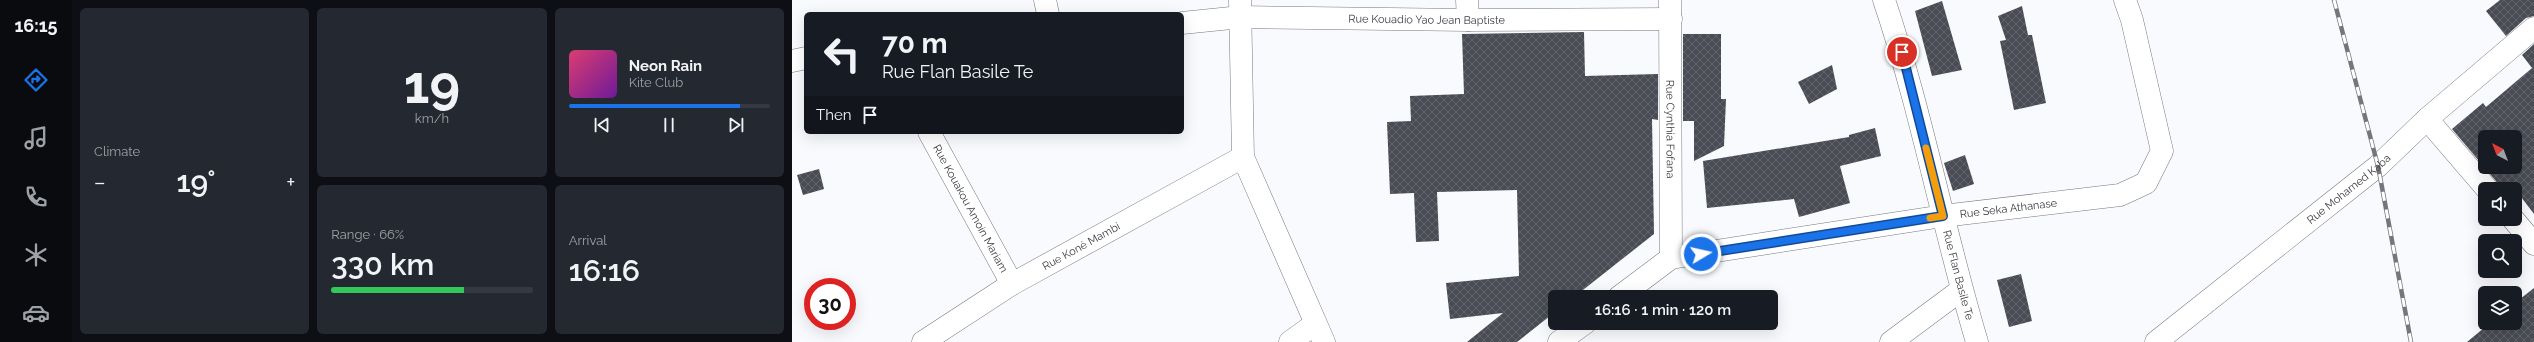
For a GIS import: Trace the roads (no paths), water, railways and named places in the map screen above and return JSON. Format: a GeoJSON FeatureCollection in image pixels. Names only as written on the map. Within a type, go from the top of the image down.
{"type":"FeatureCollection","features":[{"type":"Feature","properties":{"kind":"street"},"geometry":{"type":"LineString","coordinates":[[1045,0],[1048,12]]}},
{"type":"Feature","properties":{"kind":"street","name":"Rue Flan Basile Te"},"geometry":{"type":"LineString","coordinates":[[1884,0],[1902,52],[1961,290],[1977,342]]}},
{"type":"Feature","properties":{"kind":"street","name":"Rue Seka Athanase"},"geometry":{"type":"LineString","coordinates":[[1628,290],[1671,258],[1943,216],[2120,195],[2146,183],[2162,151],[2132,20],[2125,0]]}},
{"type":"Feature","properties":{"kind":"street"},"geometry":{"type":"LineString","coordinates":[[1240,9],[1243,157],[1320,333],[1290,342]]}},
{"type":"Feature","properties":{"kind":"street","name":"Rue Kouadio Yao Jean Baptiste"},"geometry":{"type":"LineString","coordinates":[[1184,22],[1240,9],[1670,10]]}},
{"type":"Feature","properties":{"kind":"street","name":"Rue Cynthia Fofana"},"geometry":{"type":"LineString","coordinates":[[1670,10],[1671,258]]}},
{"type":"Feature","properties":{"kind":"street","name":"Rue Mohamed Kaba"},"geometry":{"type":"LineString","coordinates":[[2156,342],[2378,166],[2427,119],[2534,28]]}},
{"type":"Feature","properties":{"kind":"street"},"geometry":{"type":"LineString","coordinates":[[792,61],[804,58]]}},
{"type":"Feature","properties":{"kind":"street"},"geometry":{"type":"LineString","coordinates":[[2427,119],[2481,182]]}},
{"type":"Feature","properties":{"kind":"street","name":"Rue Kouakou Amoin Mariam"},"geometry":{"type":"LineString","coordinates":[[930,134],[1012,284]]}},
{"type":"Feature","properties":{"kind":"street","name":"Rue Koné Mambi"},"geometry":{"type":"LineString","coordinates":[[923,342],[1012,284],[1243,157]]}},
{"type":"Feature","properties":{"kind":"street"},"geometry":{"type":"LineString","coordinates":[[2519,226],[2534,244]]}},
{"type":"Feature","properties":{"kind":"street"},"geometry":{"type":"LineString","coordinates":[[1891,342],[1961,290]]}},
{"type":"Feature","properties":{"kind":"street"},"geometry":{"type":"LineString","coordinates":[[1559,342],[1575,330]]}},
{"type":"Feature","properties":{"kind":"railway"},"geometry":{"type":"LineString","coordinates":[[2334,0],[2378,166],[2411,342]]}}]}
